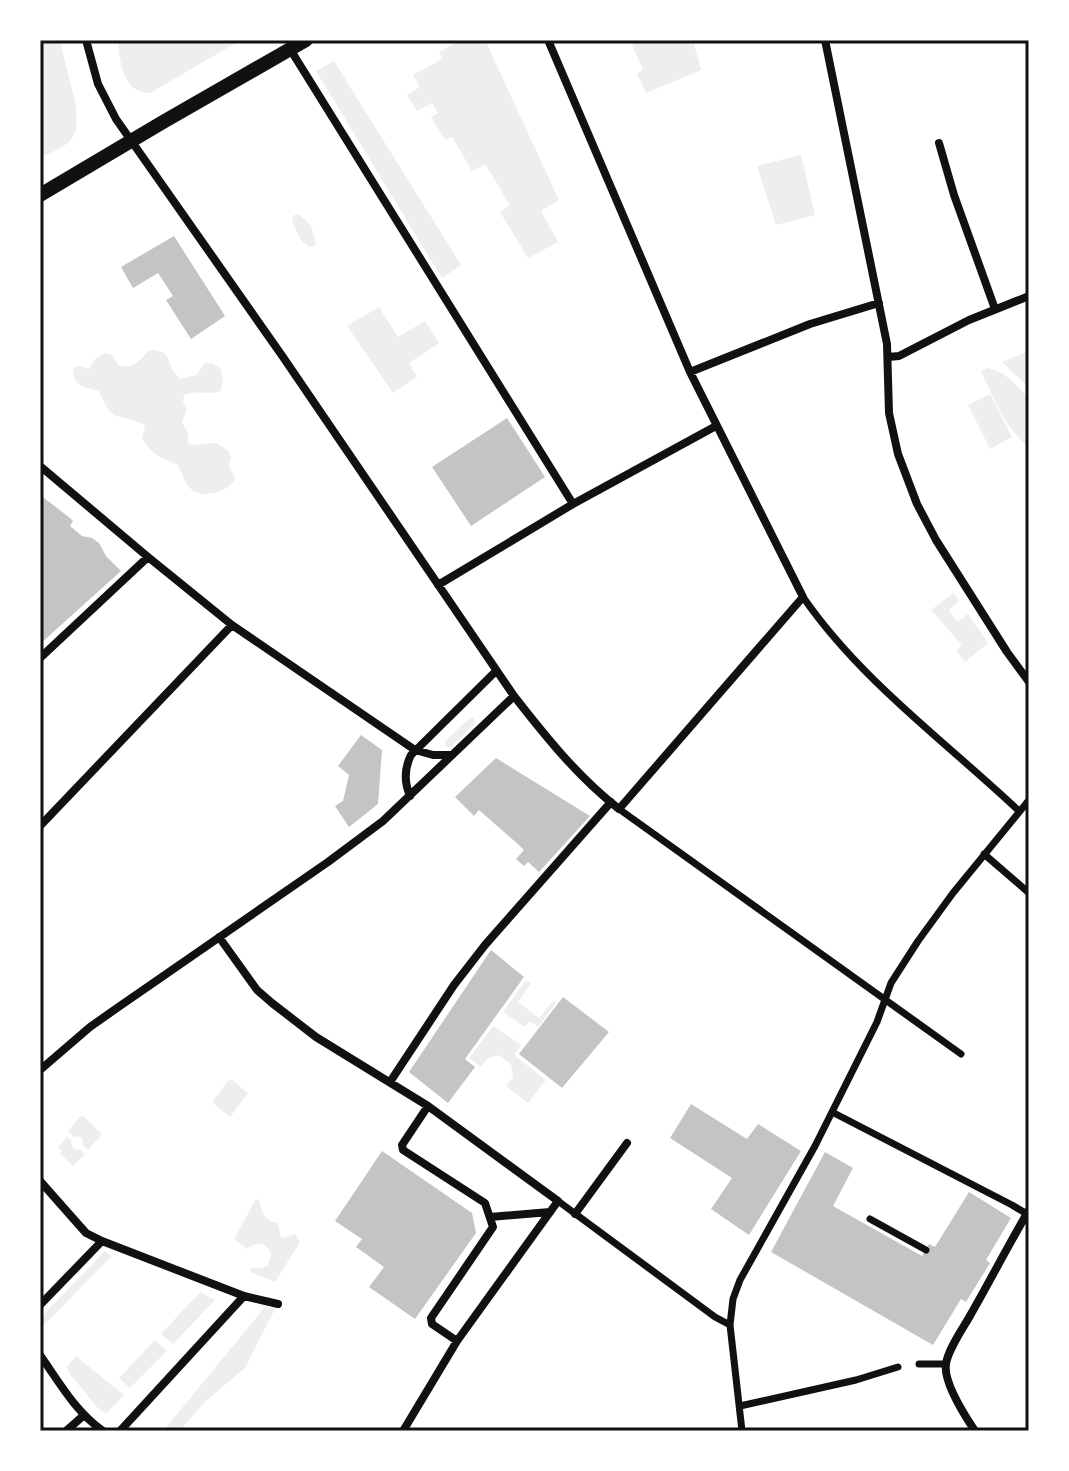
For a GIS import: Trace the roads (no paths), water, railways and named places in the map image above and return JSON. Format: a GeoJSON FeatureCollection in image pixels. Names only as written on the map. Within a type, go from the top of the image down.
{"type":"FeatureCollection","features":[{"type":"Feature","properties":{"kind":"street"},"geometry":{"type":"LineString","coordinates":[[86,40],[108,107],[283,357],[496,671],[548,740],[619,809],[961,1054]]}},
{"type":"Feature","properties":{"kind":"street"},"geometry":{"type":"LineString","coordinates":[[40,195],[306,40]]}},
{"type":"Feature","properties":{"kind":"street"},"geometry":{"type":"LineString","coordinates":[[548,40],[690,372],[803,597],[822,625],[857,663],[928,732],[1019,811]]}},
{"type":"Feature","properties":{"kind":"street"},"geometry":{"type":"LineString","coordinates":[[825,40],[879,303],[888,357],[889,413],[898,454],[917,504],[955,571],[1029,682]]}},
{"type":"Feature","properties":{"kind":"street"},"geometry":{"type":"LineString","coordinates":[[290,49],[573,504]]}},
{"type":"Feature","properties":{"kind":"street"},"geometry":{"type":"LineString","coordinates":[[939,143],[957,205],[995,309]]}},
{"type":"Feature","properties":{"kind":"street"},"geometry":{"type":"LineString","coordinates":[[888,357],[899,356],[969,320],[1029,296]]}},
{"type":"Feature","properties":{"kind":"street"},"geometry":{"type":"LineString","coordinates":[[690,372],[810,324],[879,303]]}},
{"type":"Feature","properties":{"kind":"street"},"geometry":{"type":"LineString","coordinates":[[438,585],[573,504],[716,426]]}},
{"type":"Feature","properties":{"kind":"street"},"geometry":{"type":"LineString","coordinates":[[40,466],[232,625],[415,750],[433,755],[453,754]]}},
{"type":"Feature","properties":{"kind":"street"},"geometry":{"type":"LineString","coordinates":[[40,658],[148,557]]}},
{"type":"Feature","properties":{"kind":"street"},"geometry":{"type":"LineString","coordinates":[[619,809],[803,597]]}},
{"type":"Feature","properties":{"kind":"street"},"geometry":{"type":"LineString","coordinates":[[40,826],[232,625]]}},
{"type":"Feature","properties":{"kind":"street"},"geometry":{"type":"LineString","coordinates":[[410,796],[405,783],[406,768],[415,750],[496,671]]}},
{"type":"Feature","properties":{"kind":"street"},"geometry":{"type":"LineString","coordinates":[[40,1070],[99,1021],[383,821],[514,696]]}},
{"type":"Feature","properties":{"kind":"street"},"geometry":{"type":"LineString","coordinates":[[742,1431],[730,1325],[733,1299],[740,1280],[801,1180],[877,1022],[891,983],[918,941],[1029,800]]}},
{"type":"Feature","properties":{"kind":"street"},"geometry":{"type":"LineString","coordinates":[[390,1082],[454,985],[485,945],[611,802]]}},
{"type":"Feature","properties":{"kind":"street"},"geometry":{"type":"LineString","coordinates":[[984,854],[1029,893]]}},
{"type":"Feature","properties":{"kind":"street"},"geometry":{"type":"LineString","coordinates":[[219,937],[257,990],[316,1037],[428,1106],[730,1325]]}},
{"type":"Feature","properties":{"kind":"street"},"geometry":{"type":"LineString","coordinates":[[428,1106],[402,1145],[403,1150],[485,1203],[493,1227],[431,1318],[432,1324],[457,1341]]}},
{"type":"Feature","properties":{"kind":"street"},"geometry":{"type":"LineString","coordinates":[[832,1112],[1028,1212],[981,1287],[946,1364],[950,1386],[975,1431]]}},
{"type":"Feature","properties":{"kind":"street"},"geometry":{"type":"LineString","coordinates":[[575,1214],[627,1143]]}},
{"type":"Feature","properties":{"kind":"street"},"geometry":{"type":"LineString","coordinates":[[40,1181],[86,1233],[244,1296],[278,1304]]}},
{"type":"Feature","properties":{"kind":"street"},"geometry":{"type":"LineString","coordinates":[[403,1431],[457,1341],[558,1201]]}},
{"type":"Feature","properties":{"kind":"street"},"geometry":{"type":"LineString","coordinates":[[490,1217],[550,1212]]}},
{"type":"Feature","properties":{"kind":"street"},"geometry":{"type":"LineString","coordinates":[[870,1219],[926,1250]]}},
{"type":"Feature","properties":{"kind":"street"},"geometry":{"type":"LineString","coordinates":[[40,1305],[102,1241]]}},
{"type":"Feature","properties":{"kind":"street"},"geometry":{"type":"LineString","coordinates":[[120,1431],[244,1296]]}},
{"type":"Feature","properties":{"kind":"street"},"geometry":{"type":"LineString","coordinates":[[40,1355],[83,1416],[103,1431]]}},
{"type":"Feature","properties":{"kind":"street"},"geometry":{"type":"LineString","coordinates":[[919,1364],[946,1364]]}},
{"type":"Feature","properties":{"kind":"street"},"geometry":{"type":"LineString","coordinates":[[740,1406],[856,1380],[898,1367]]}},
{"type":"Feature","properties":{"kind":"street"},"geometry":{"type":"LineString","coordinates":[[66,1431],[83,1416]]}}]}
